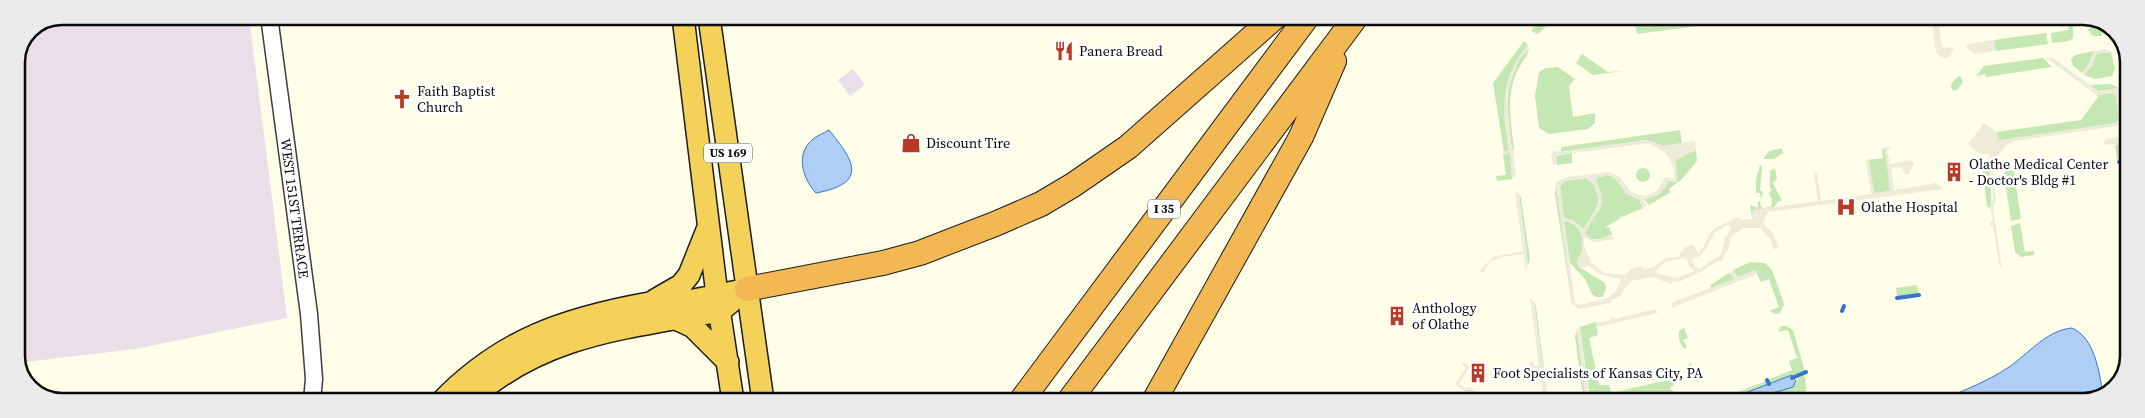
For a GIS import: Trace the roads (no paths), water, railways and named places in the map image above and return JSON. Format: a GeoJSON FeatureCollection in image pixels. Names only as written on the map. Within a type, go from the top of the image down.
{"type":"FeatureCollection","features":[{"type":"Feature","properties":{"kind":"highway","name":"US 169"},"geometry":{"type":"LineString","coordinates":[[450,393],[489,360],[530,336],[568,322],[651,303],[682,285],[689,275],[708,225],[684,25]]}},
{"type":"Feature","properties":{"kind":"highway","name":"US 169"},"geometry":{"type":"LineString","coordinates":[[710,25],[762,393]]}},
{"type":"Feature","properties":{"kind":"highway"},"geometry":{"type":"LineString","coordinates":[[478,393],[514,366],[541,352],[592,335],[676,319],[718,303],[747,289],[883,263],[920,253],[1041,204],[1073,185],[1128,147],[1266,25]]}},
{"type":"Feature","properties":{"kind":"highway","name":"I 35"},"geometry":{"type":"LineString","coordinates":[[1027,393],[1301,25]]}},
{"type":"Feature","properties":{"kind":"highway","name":"I 35"},"geometry":{"type":"LineString","coordinates":[[1075,393],[1349,25]]}},
{"type":"Feature","properties":{"kind":"highway"},"geometry":{"type":"LineString","coordinates":[[1158,393],[1301,138],[1350,25]]}},
{"type":"Feature","properties":{"kind":"highway"},"geometry":{"type":"LineString","coordinates":[[708,225],[732,393]]}},
{"type":"Feature","properties":{"kind":"highway"},"geometry":{"type":"LineString","coordinates":[[651,303],[686,301],[718,303]]}},
{"type":"Feature","properties":{"kind":"highway"},"geometry":{"type":"LineString","coordinates":[[676,319],[693,327],[728,362]]}},
{"type":"Feature","properties":{"kind":"street","name":"WEST 151ST TERRACE"},"geometry":{"type":"LineString","coordinates":[[270,25],[309,314],[314,379],[313,393]]}},
{"type":"Feature","properties":{"kind":"water"},"geometry":{"type":"Polygon","coordinates":[[[829,130],[845,152],[852,169],[850,177],[844,183],[833,189],[816,193],[807,181],[802,160],[807,146],[812,140],[829,130]]]}},
{"type":"Feature","properties":{"kind":"water"},"geometry":{"type":"Polygon","coordinates":[[[2072,328],[2086,339],[2095,356],[2102,388],[2088,393],[1957,393],[2002,372],[2038,343],[2063,330],[2072,328]]]}},
{"type":"Feature","properties":{"kind":"water"},"geometry":{"type":"Polygon","coordinates":[[[1792,375],[1796,381],[1793,387],[1774,393],[1745,393],[1792,375]]]}},
{"type":"Feature","properties":{"kind":"waterway"},"geometry":{"type":"LineString","coordinates":[[1897,298],[1919,295]]}},
{"type":"Feature","properties":{"kind":"waterway"},"geometry":{"type":"LineString","coordinates":[[1842,311],[1844,306]]}},
{"type":"Feature","properties":{"kind":"waterway"},"geometry":{"type":"LineString","coordinates":[[1792,378],[1806,372]]}},
{"type":"Feature","properties":{"kind":"waterway"},"geometry":{"type":"LineString","coordinates":[[1767,380],[1769,384]]}},
{"type":"Feature","properties":{"kind":"place","name":"Panera Bread"},"geometry":{"type":"Point","coordinates":[1064,51]}},
{"type":"Feature","properties":{"kind":"place","name":"Faith Baptist Church"},"geometry":{"type":"Point","coordinates":[402,99]}},
{"type":"Feature","properties":{"kind":"place","name":"Discount Tire"},"geometry":{"type":"Point","coordinates":[911,143]}},
{"type":"Feature","properties":{"kind":"place","name":"Olathe Medical Center - Doctor's Bldg #1"},"geometry":{"type":"Point","coordinates":[1954,172]}},
{"type":"Feature","properties":{"kind":"place","name":"Olathe Hospital"},"geometry":{"type":"Point","coordinates":[1846,207]}},
{"type":"Feature","properties":{"kind":"place","name":"Anthology of Olathe"},"geometry":{"type":"Point","coordinates":[1397,316]}},
{"type":"Feature","properties":{"kind":"place","name":"Foot Specialists of Kansas City, PA"},"geometry":{"type":"Point","coordinates":[1478,373]}}]}
